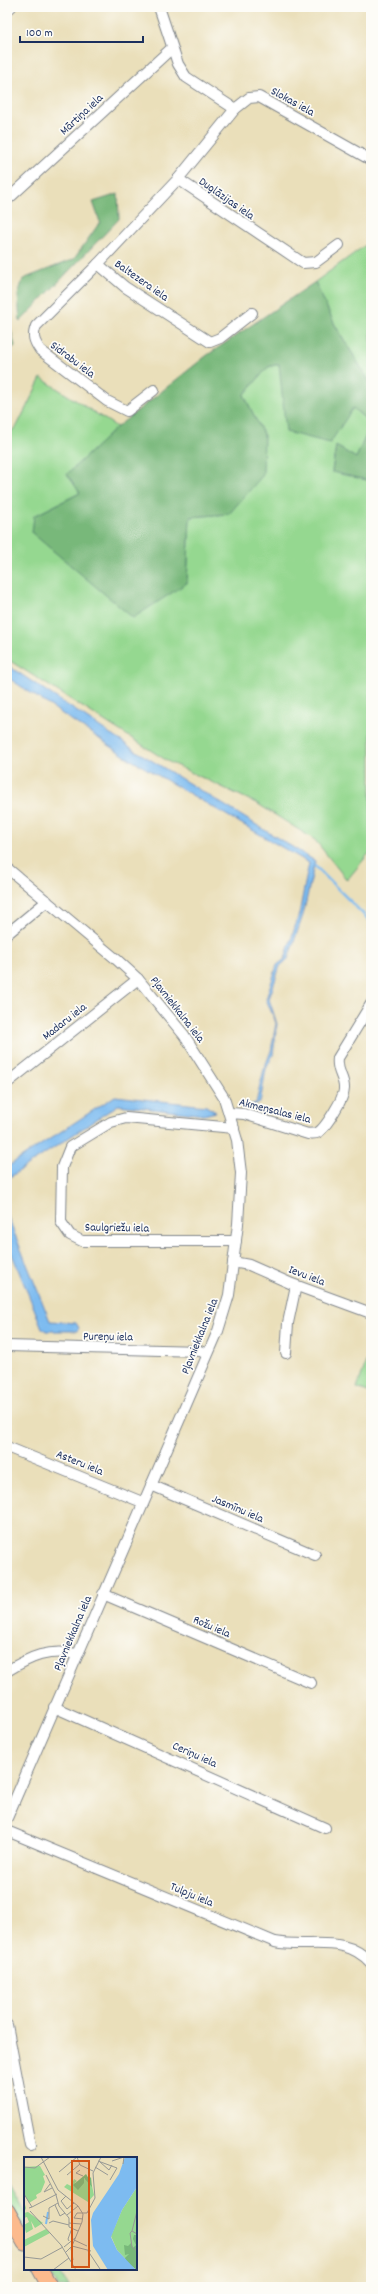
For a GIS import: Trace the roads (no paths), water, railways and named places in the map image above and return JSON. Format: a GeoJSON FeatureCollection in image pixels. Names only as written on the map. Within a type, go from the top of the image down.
{"type":"FeatureCollection","features":[{"type":"Feature","properties":{"kind":"main road"},"geometry":{"type":"LineString","coordinates":[[7,2211],[24,2241]]}},
{"type":"Feature","properties":{"kind":"main road"},"geometry":{"type":"LineString","coordinates":[[41,2270],[50,2287]]}},
{"type":"Feature","properties":{"kind":"street"},"geometry":{"type":"LineString","coordinates":[[7,10],[11,7]]}},
{"type":"Feature","properties":{"kind":"street"},"geometry":{"type":"LineString","coordinates":[[159,7],[178,64],[186,78],[235,109]]}},
{"type":"Feature","properties":{"kind":"street","name":"Mārtiņa iela"},"geometry":{"type":"LineString","coordinates":[[7,200],[172,48]]}},
{"type":"Feature","properties":{"kind":"street","name":"Slokas iela"},"geometry":{"type":"LineString","coordinates":[[235,109],[249,98],[259,97],[371,160]]}},
{"type":"Feature","properties":{"kind":"street","name":"Duglāzijas iela"},"geometry":{"type":"LineString","coordinates":[[235,109],[178,179],[303,263],[316,262],[339,245]]}},
{"type":"Feature","properties":{"kind":"street","name":"Baltezera iela"},"geometry":{"type":"LineString","coordinates":[[178,179],[98,264],[125,287],[210,342],[220,338],[252,313]]}},
{"type":"Feature","properties":{"kind":"street","name":"Sidrabu iela"},"geometry":{"type":"LineString","coordinates":[[98,264],[36,326],[33,334],[34,341],[40,350],[107,401],[128,411],[154,390]]}},
{"type":"Feature","properties":{"kind":"street","name":"Pļavniekkalna iela"},"geometry":{"type":"LineString","coordinates":[[7,868],[138,979],[184,1035],[224,1098],[234,1128],[241,1173],[236,1241],[229,1295],[220,1326],[151,1485],[142,1502],[7,1818]]}},
{"type":"Feature","properties":{"kind":"street"},"geometry":{"type":"LineString","coordinates":[[7,934],[47,901]]}},
{"type":"Feature","properties":{"kind":"street","name":"Madaru iela"},"geometry":{"type":"LineString","coordinates":[[7,1083],[138,979]]}},
{"type":"Feature","properties":{"kind":"street","name":"Akmeņsalas iela"},"geometry":{"type":"LineString","coordinates":[[230,1113],[244,1114],[308,1134],[317,1133],[323,1127],[343,1097],[344,1083],[337,1067],[338,1058],[371,1004]]}},
{"type":"Feature","properties":{"kind":"street","name":"Saulgriežu iela"},"geometry":{"type":"LineString","coordinates":[[234,1128],[126,1118],[110,1122],[70,1147],[62,1167],[61,1222],[70,1235],[82,1240],[236,1241]]}},
{"type":"Feature","properties":{"kind":"street","name":"Ievu iela"},"geometry":{"type":"LineString","coordinates":[[233,1262],[249,1266],[298,1287],[371,1313]]}},
{"type":"Feature","properties":{"kind":"street"},"geometry":{"type":"LineString","coordinates":[[286,1353],[290,1317],[295,1290],[298,1287]]}},
{"type":"Feature","properties":{"kind":"street","name":"Pureņu iela"},"geometry":{"type":"LineString","coordinates":[[7,1346],[200,1351],[208,1354]]}},
{"type":"Feature","properties":{"kind":"street","name":"Asteru iela"},"geometry":{"type":"LineString","coordinates":[[8,1450],[142,1502]]}},
{"type":"Feature","properties":{"kind":"street","name":"Jasmīnu iela"},"geometry":{"type":"LineString","coordinates":[[151,1485],[315,1555]]}},
{"type":"Feature","properties":{"kind":"street","name":"Rožu iela"},"geometry":{"type":"LineString","coordinates":[[103,1594],[311,1683]]}},
{"type":"Feature","properties":{"kind":"street"},"geometry":{"type":"LineString","coordinates":[[7,1672],[31,1657],[48,1652],[63,1651],[78,1654]]}},
{"type":"Feature","properties":{"kind":"street","name":"Ceriņu iela"},"geometry":{"type":"LineString","coordinates":[[54,1707],[325,1828]]}},
{"type":"Feature","properties":{"kind":"street","name":"Tulpju iela"},"geometry":{"type":"LineString","coordinates":[[7,1830],[275,1942],[298,1945],[334,1943],[367,1953]]}},
{"type":"Feature","properties":{"kind":"street"},"geometry":{"type":"LineString","coordinates":[[367,1953],[371,1963]]}},
{"type":"Feature","properties":{"kind":"street"},"geometry":{"type":"LineString","coordinates":[[7,2025],[30,2145]]}},
{"type":"Feature","properties":{"kind":"water"},"geometry":{"type":"Polygon","coordinates":[[[7,665],[133,749],[315,861],[303,915],[288,959],[280,966],[269,999],[277,1024],[273,1055],[266,1069],[260,1103],[243,1109],[242,1107],[256,1103],[264,1069],[271,1051],[276,1023],[266,999],[277,965],[285,959],[299,914],[309,863],[128,758],[7,677],[7,665]]]}},
{"type":"Feature","properties":{"kind":"water"},"geometry":{"type":"Polygon","coordinates":[[[115,1096],[206,1106],[216,1112],[204,1115],[118,1105],[7,1179],[7,1167],[115,1096]]]}},
{"type":"Feature","properties":{"kind":"water"},"geometry":{"type":"Polygon","coordinates":[[[7,1215],[50,1321],[76,1323],[79,1328],[77,1331],[46,1331],[42,1328],[7,1242],[7,1215]]]}},
{"type":"Feature","properties":{"kind":"waterway"},"geometry":{"type":"LineString","coordinates":[[315,866],[371,922]]}}]}
